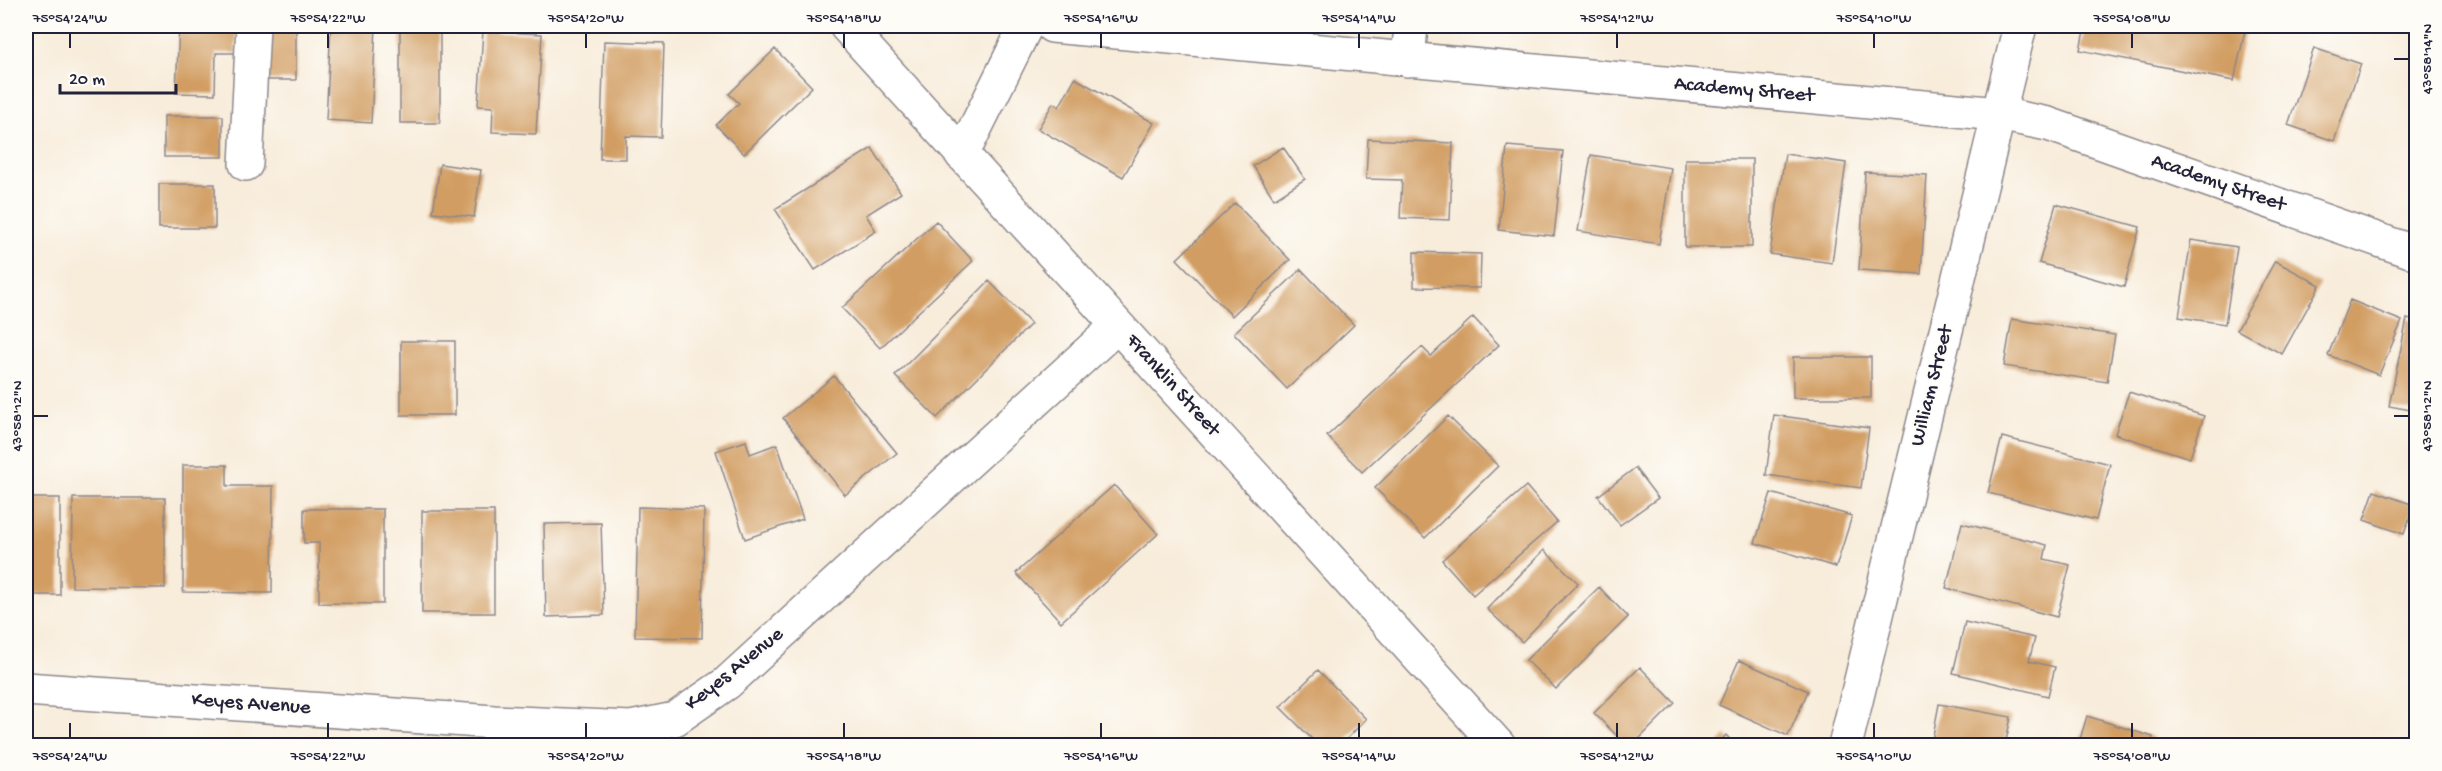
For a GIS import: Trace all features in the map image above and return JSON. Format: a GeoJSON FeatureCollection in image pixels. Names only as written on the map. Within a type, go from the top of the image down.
{"type":"FeatureCollection","features":[{"type":"Feature","properties":{"kind":"street"},"geometry":{"type":"LineString","coordinates":[[246,164],[253,26]]}},
{"type":"Feature","properties":{"kind":"street","name":"Franklin Street"},"geometry":{"type":"LineString","coordinates":[[846,26],[1499,746]]}},
{"type":"Feature","properties":{"kind":"street"},"geometry":{"type":"LineString","coordinates":[[962,155],[1026,26]]}},
{"type":"Feature","properties":{"kind":"street","name":"Academy Street"},"geometry":{"type":"LineString","coordinates":[[1052,26],[1999,114],[2048,124],[2416,253]]}},
{"type":"Feature","properties":{"kind":"street"},"geometry":{"type":"LineString","coordinates":[[1408,60],[1411,26]]}},
{"type":"Feature","properties":{"kind":"street","name":"William Street"},"geometry":{"type":"LineString","coordinates":[[1845,746],[2020,26]]}},
{"type":"Feature","properties":{"kind":"street","name":"Keyes Avenue"},"geometry":{"type":"LineString","coordinates":[[26,689],[482,721],[631,737],[675,719],[727,683],[1117,326]]}},
{"type":"Feature","properties":{"kind":"building"},"geometry":{"type":"Polygon","coordinates":[[[179,26],[237,26],[236,53],[216,53],[215,94],[176,93],[179,26]]]}},
{"type":"Feature","properties":{"kind":"building"},"geometry":{"type":"Polygon","coordinates":[[[263,26],[296,26],[296,80],[263,80],[263,26]]]}},
{"type":"Feature","properties":{"kind":"building"},"geometry":{"type":"Polygon","coordinates":[[[331,26],[376,26],[371,123],[326,120],[331,26]]]}},
{"type":"Feature","properties":{"kind":"building"},"geometry":{"type":"Polygon","coordinates":[[[400,26],[440,26],[440,123],[400,123],[400,26]]]}},
{"type":"Feature","properties":{"kind":"building"},"geometry":{"type":"Polygon","coordinates":[[[2085,26],[2246,26],[2234,81],[2080,50],[2085,26]]]}},
{"type":"Feature","properties":{"kind":"building"},"geometry":{"type":"Polygon","coordinates":[[[483,31],[542,34],[536,134],[492,132],[493,107],[478,106],[483,31]]]}},
{"type":"Feature","properties":{"kind":"building"},"geometry":{"type":"Polygon","coordinates":[[[604,41],[664,43],[661,137],[626,136],[626,159],[600,159],[604,41]]]}},
{"type":"Feature","properties":{"kind":"building"},"geometry":{"type":"Polygon","coordinates":[[[2314,48],[2361,64],[2334,141],[2288,125],[2314,48]]]}},
{"type":"Feature","properties":{"kind":"building"},"geometry":{"type":"Polygon","coordinates":[[[775,49],[812,87],[744,154],[716,125],[739,103],[729,94],[775,49]]]}},
{"type":"Feature","properties":{"kind":"building"},"geometry":{"type":"Polygon","coordinates":[[[1075,78],[1154,123],[1123,177],[1038,129],[1053,103],[1059,107],[1075,78]]]}},
{"type":"Feature","properties":{"kind":"building"},"geometry":{"type":"Polygon","coordinates":[[[164,116],[223,116],[223,157],[164,157],[164,116]]]}},
{"type":"Feature","properties":{"kind":"building"},"geometry":{"type":"Polygon","coordinates":[[[1368,139],[1453,143],[1450,220],[1400,218],[1402,180],[1366,179],[1368,139]]]}},
{"type":"Feature","properties":{"kind":"building"},"geometry":{"type":"Polygon","coordinates":[[[1507,146],[1563,151],[1554,236],[1499,230],[1507,146]]]}},
{"type":"Feature","properties":{"kind":"building"},"geometry":{"type":"Polygon","coordinates":[[[1283,147],[1305,179],[1274,199],[1253,166],[1283,147]]]}},
{"type":"Feature","properties":{"kind":"building"},"geometry":{"type":"Polygon","coordinates":[[[872,148],[901,193],[866,215],[876,231],[815,270],[775,209],[872,148]]]}},
{"type":"Feature","properties":{"kind":"building"},"geometry":{"type":"Polygon","coordinates":[[[1785,154],[1846,163],[1832,263],[1770,254],[1785,154]]]}},
{"type":"Feature","properties":{"kind":"building"},"geometry":{"type":"Polygon","coordinates":[[[1591,155],[1671,168],[1659,244],[1578,231],[1591,155]]]}},
{"type":"Feature","properties":{"kind":"building"},"geometry":{"type":"Polygon","coordinates":[[[1685,159],[1752,159],[1752,247],[1685,247],[1685,159]]]}},
{"type":"Feature","properties":{"kind":"building"},"geometry":{"type":"Polygon","coordinates":[[[440,164],[481,170],[474,217],[433,212],[440,164]]]}},
{"type":"Feature","properties":{"kind":"building"},"geometry":{"type":"Polygon","coordinates":[[[1865,172],[1927,175],[1921,274],[1859,270],[1865,172]]]}},
{"type":"Feature","properties":{"kind":"building"},"geometry":{"type":"Polygon","coordinates":[[[159,184],[215,184],[215,228],[159,228],[159,184]]]}},
{"type":"Feature","properties":{"kind":"building"},"geometry":{"type":"Polygon","coordinates":[[[1235,203],[1290,260],[1232,316],[1177,259],[1235,203]]]}},
{"type":"Feature","properties":{"kind":"building"},"geometry":{"type":"Polygon","coordinates":[[[2056,204],[2140,227],[2124,287],[2039,263],[2056,204]]]}},
{"type":"Feature","properties":{"kind":"building"},"geometry":{"type":"Polygon","coordinates":[[[936,221],[973,261],[880,348],[842,308],[936,221]]]}},
{"type":"Feature","properties":{"kind":"building"},"geometry":{"type":"Polygon","coordinates":[[[2191,240],[2237,247],[2225,324],[2179,317],[2191,240]]]}},
{"type":"Feature","properties":{"kind":"building"},"geometry":{"type":"Polygon","coordinates":[[[1414,252],[1481,254],[1480,288],[1414,287],[1414,252]]]}},
{"type":"Feature","properties":{"kind":"building"},"geometry":{"type":"Polygon","coordinates":[[[2275,261],[2320,285],[2282,354],[2237,330],[2275,261]]]}},
{"type":"Feature","properties":{"kind":"building"},"geometry":{"type":"Polygon","coordinates":[[[1301,269],[1354,325],[1287,389],[1234,333],[1301,269]]]}},
{"type":"Feature","properties":{"kind":"building"},"geometry":{"type":"Polygon","coordinates":[[[989,281],[1031,324],[937,418],[895,376],[989,281]]]}},
{"type":"Feature","properties":{"kind":"building"},"geometry":{"type":"Polygon","coordinates":[[[2350,300],[2402,321],[2379,375],[2328,355],[2350,300]]]}},
{"type":"Feature","properties":{"kind":"building"},"geometry":{"type":"Polygon","coordinates":[[[1473,317],[1499,345],[1362,472],[1327,436],[1422,347],[1431,356],[1473,317]]]}},
{"type":"Feature","properties":{"kind":"building"},"geometry":{"type":"Polygon","coordinates":[[[2012,319],[2115,335],[2107,382],[2004,366],[2012,319]]]}},
{"type":"Feature","properties":{"kind":"building"},"geometry":{"type":"Polygon","coordinates":[[[2407,319],[2416,321],[2416,411],[2389,406],[2407,319]]]}},
{"type":"Feature","properties":{"kind":"building"},"geometry":{"type":"Polygon","coordinates":[[[401,341],[455,341],[455,415],[401,415],[401,341]]]}},
{"type":"Feature","properties":{"kind":"building"},"geometry":{"type":"Polygon","coordinates":[[[1793,357],[1871,357],[1871,398],[1793,398],[1793,357]]]}},
{"type":"Feature","properties":{"kind":"building"},"geometry":{"type":"Polygon","coordinates":[[[834,376],[897,453],[845,495],[783,418],[834,376]]]}},
{"type":"Feature","properties":{"kind":"building"},"geometry":{"type":"Polygon","coordinates":[[[2129,392],[2204,416],[2190,458],[2115,434],[2129,392]]]}},
{"type":"Feature","properties":{"kind":"building"},"geometry":{"type":"Polygon","coordinates":[[[1774,415],[1869,428],[1861,488],[1766,475],[1774,415]]]}},
{"type":"Feature","properties":{"kind":"building"},"geometry":{"type":"Polygon","coordinates":[[[1448,416],[1498,466],[1425,538],[1375,488],[1448,416]]]}},
{"type":"Feature","properties":{"kind":"building"},"geometry":{"type":"Polygon","coordinates":[[[2002,437],[2110,464],[2096,520],[1988,493],[2002,437]]]}},
{"type":"Feature","properties":{"kind":"building"},"geometry":{"type":"Polygon","coordinates":[[[746,441],[750,454],[777,444],[803,519],[745,539],[716,451],[746,441]]]}},
{"type":"Feature","properties":{"kind":"building"},"geometry":{"type":"Polygon","coordinates":[[[183,465],[227,465],[227,486],[273,486],[272,593],[183,592],[183,465]]]}},
{"type":"Feature","properties":{"kind":"building"},"geometry":{"type":"Polygon","coordinates":[[[1635,468],[1658,498],[1620,525],[1598,496],[1635,468]]]}},
{"type":"Feature","properties":{"kind":"building"},"geometry":{"type":"Polygon","coordinates":[[[1114,485],[1158,534],[1061,622],[1016,573],[1114,485]]]}},
{"type":"Feature","properties":{"kind":"building"},"geometry":{"type":"Polygon","coordinates":[[[1526,486],[1557,522],[1473,595],[1442,560],[1526,486]]]}},
{"type":"Feature","properties":{"kind":"building"},"geometry":{"type":"Polygon","coordinates":[[[2374,491],[2414,505],[2404,534],[2364,520],[2374,491]]]}},
{"type":"Feature","properties":{"kind":"building"},"geometry":{"type":"Polygon","coordinates":[[[1771,493],[1852,516],[1836,567],[1755,543],[1771,493]]]}},
{"type":"Feature","properties":{"kind":"building"},"geometry":{"type":"Polygon","coordinates":[[[26,498],[60,498],[60,595],[26,595],[26,498]]]}},
{"type":"Feature","properties":{"kind":"building"},"geometry":{"type":"Polygon","coordinates":[[[73,498],[165,498],[165,588],[72,587],[73,498]]]}},
{"type":"Feature","properties":{"kind":"building"},"geometry":{"type":"Polygon","coordinates":[[[638,507],[704,509],[702,638],[635,637],[638,507]]]}},
{"type":"Feature","properties":{"kind":"building"},"geometry":{"type":"Polygon","coordinates":[[[304,509],[383,509],[383,604],[319,603],[319,543],[304,543],[304,509]]]}},
{"type":"Feature","properties":{"kind":"building"},"geometry":{"type":"Polygon","coordinates":[[[422,511],[494,511],[494,613],[422,613],[422,511]]]}},
{"type":"Feature","properties":{"kind":"building"},"geometry":{"type":"Polygon","coordinates":[[[601,523],[604,615],[546,617],[544,524],[601,523]]]}},
{"type":"Feature","properties":{"kind":"building"},"geometry":{"type":"Polygon","coordinates":[[[1962,523],[2047,545],[2044,559],[2070,565],[2057,617],[1946,588],[1962,523]]]}},
{"type":"Feature","properties":{"kind":"building"},"geometry":{"type":"Polygon","coordinates":[[[1544,550],[1578,583],[1522,642],[1487,609],[1544,550]]]}},
{"type":"Feature","properties":{"kind":"building"},"geometry":{"type":"Polygon","coordinates":[[[1599,587],[1628,617],[1556,689],[1526,660],[1599,587]]]}},
{"type":"Feature","properties":{"kind":"building"},"geometry":{"type":"Polygon","coordinates":[[[1965,622],[2035,638],[2029,661],[2055,667],[2048,696],[1953,673],[1965,622]]]}},
{"type":"Feature","properties":{"kind":"building"},"geometry":{"type":"Polygon","coordinates":[[[1739,660],[1808,691],[1788,736],[1719,705],[1739,660]]]}},
{"type":"Feature","properties":{"kind":"building"},"geometry":{"type":"Polygon","coordinates":[[[1640,667],[1675,703],[1632,746],[1627,746],[1594,713],[1640,667]]]}},
{"type":"Feature","properties":{"kind":"building"},"geometry":{"type":"Polygon","coordinates":[[[1318,670],[1366,719],[1340,746],[1319,746],[1280,707],[1318,670]]]}},
{"type":"Feature","properties":{"kind":"building"},"geometry":{"type":"Polygon","coordinates":[[[1939,704],[2011,717],[2005,746],[1931,746],[1939,704]]]}},
{"type":"Feature","properties":{"kind":"building"},"geometry":{"type":"Polygon","coordinates":[[[2087,716],[2153,737],[2150,746],[2078,746],[2087,716]]]}},
{"type":"Feature","properties":{"kind":"building"},"geometry":{"type":"Polygon","coordinates":[[[1726,735],[1736,746],[1716,746],[1726,735]]]}}]}
